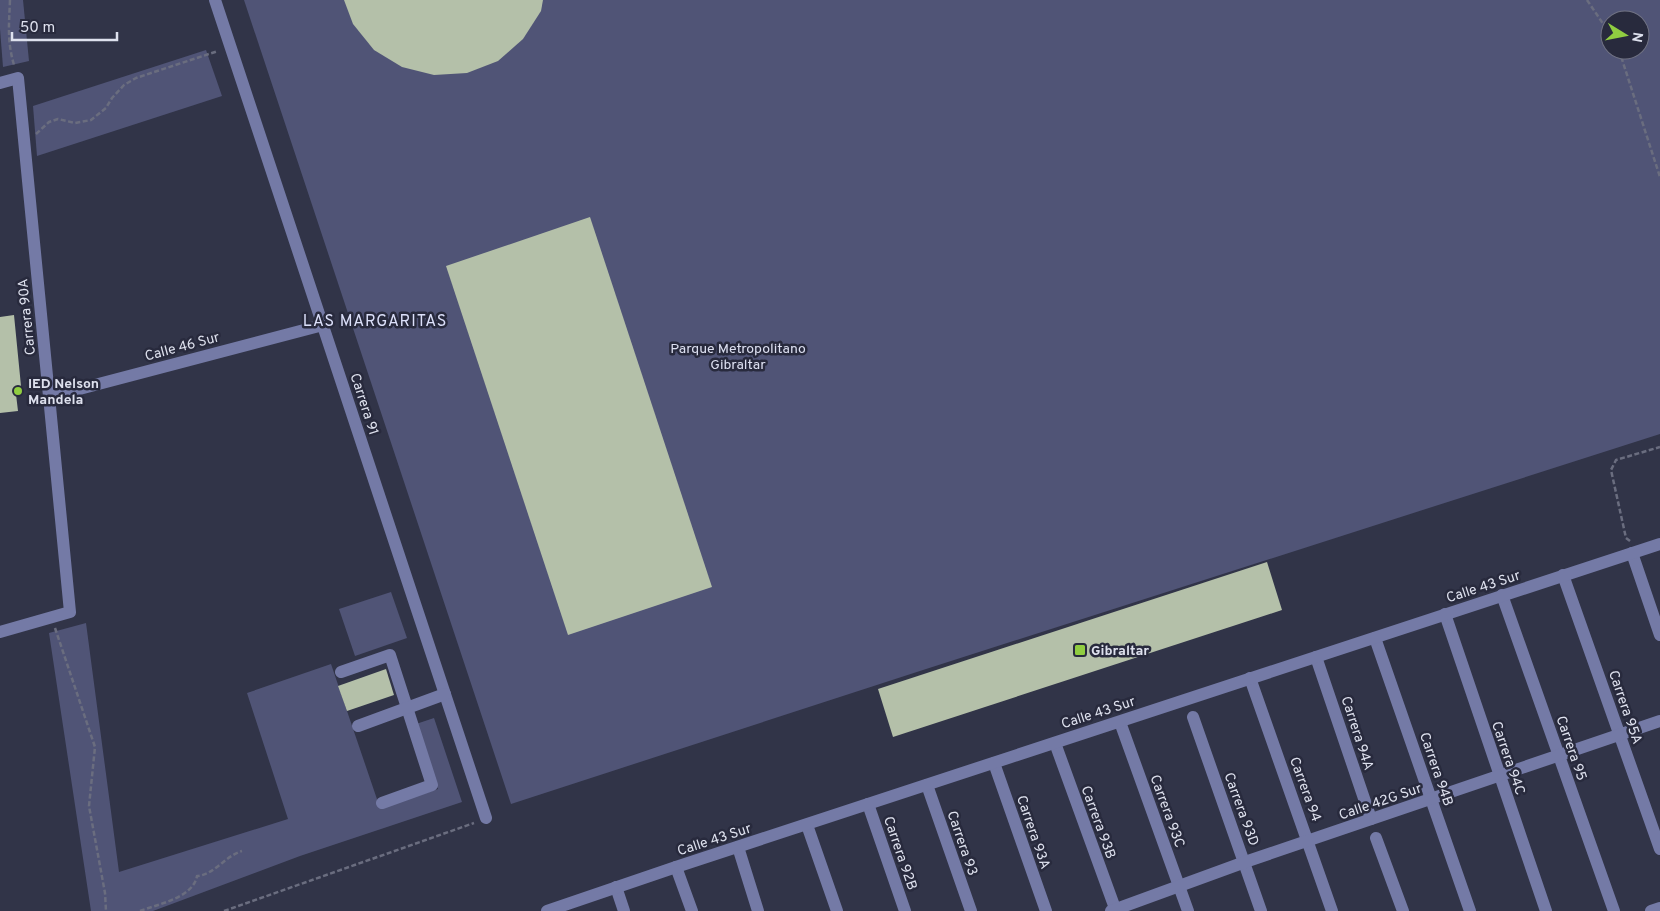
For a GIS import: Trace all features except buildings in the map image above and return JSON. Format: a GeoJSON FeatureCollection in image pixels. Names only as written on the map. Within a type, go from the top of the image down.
{"type":"FeatureCollection","features":[{"type":"Feature","properties":{"kind":"street","name":"Carrera 91"},"geometry":{"type":"LineString","coordinates":[[215,0],[486,818]]}},
{"type":"Feature","properties":{"kind":"street"},"geometry":{"type":"LineString","coordinates":[[0,83],[18,78]]}},
{"type":"Feature","properties":{"kind":"street","name":"Carrera 90A"},"geometry":{"type":"LineString","coordinates":[[18,78],[70,612],[52,617]]}},
{"type":"Feature","properties":{"kind":"street","name":"Calle 46 Sur"},"geometry":{"type":"LineString","coordinates":[[49,397],[323,325]]}},
{"type":"Feature","properties":{"kind":"street","name":"Calle 43 Sur"},"geometry":{"type":"LineString","coordinates":[[555,910],[676,867],[1563,575],[1632,547],[1660,544]]}},
{"type":"Feature","properties":{"kind":"street"},"geometry":{"type":"LineString","coordinates":[[1632,547],[1660,635]]}},
{"type":"Feature","properties":{"kind":"street","name":"Carrera 95A"},"geometry":{"type":"LineString","coordinates":[[1563,575],[1660,849]]}},
{"type":"Feature","properties":{"kind":"street","name":"Carrera 95"},"geometry":{"type":"LineString","coordinates":[[1502,595],[1614,911]]}},
{"type":"Feature","properties":{"kind":"street","name":"Carrera 94C"},"geometry":{"type":"LineString","coordinates":[[1445,614],[1546,911]]}},
{"type":"Feature","properties":{"kind":"street"},"geometry":{"type":"LineString","coordinates":[[0,632],[52,617]]}},
{"type":"Feature","properties":{"kind":"street","name":"Carrera 94B"},"geometry":{"type":"LineString","coordinates":[[1375,638],[1470,911]]}},
{"type":"Feature","properties":{"kind":"street"},"geometry":{"type":"LineString","coordinates":[[341,672],[390,655],[432,785],[382,803]]}},
{"type":"Feature","properties":{"kind":"street","name":"Carrera 94A"},"geometry":{"type":"LineString","coordinates":[[1316,657],[1371,819]]}},
{"type":"Feature","properties":{"kind":"street","name":"Carrera 94"},"geometry":{"type":"LineString","coordinates":[[1250,678],[1332,911]]}},
{"type":"Feature","properties":{"kind":"street"},"geometry":{"type":"LineString","coordinates":[[358,726],[445,694]]}},
{"type":"Feature","properties":{"kind":"street","name":"Carrera 93D"},"geometry":{"type":"LineString","coordinates":[[1193,717],[1261,911]]}},
{"type":"Feature","properties":{"kind":"street","name":"Calle 42G Sur"},"geometry":{"type":"LineString","coordinates":[[1114,911],[1245,862],[1500,777],[1660,721]]}},
{"type":"Feature","properties":{"kind":"street","name":"Carrera 93C"},"geometry":{"type":"LineString","coordinates":[[1120,722],[1188,911]]}},
{"type":"Feature","properties":{"kind":"street","name":"Carrera 93B"},"geometry":{"type":"LineString","coordinates":[[1055,743],[1114,911]]}},
{"type":"Feature","properties":{"kind":"street","name":"Carrera 93A"},"geometry":{"type":"LineString","coordinates":[[994,763],[1046,911]]}},
{"type":"Feature","properties":{"kind":"street","name":"Carrera 93"},"geometry":{"type":"LineString","coordinates":[[927,785],[972,911]]}},
{"type":"Feature","properties":{"kind":"street","name":"Carrera 92B"},"geometry":{"type":"LineString","coordinates":[[868,804],[905,911]]}},
{"type":"Feature","properties":{"kind":"street"},"geometry":{"type":"LineString","coordinates":[[807,824],[837,911]]}},
{"type":"Feature","properties":{"kind":"street"},"geometry":{"type":"LineString","coordinates":[[1376,838],[1403,911]]}},
{"type":"Feature","properties":{"kind":"street"},"geometry":{"type":"LineString","coordinates":[[738,847],[758,911]]}},
{"type":"Feature","properties":{"kind":"street"},"geometry":{"type":"LineString","coordinates":[[676,867],[692,911]]}},
{"type":"Feature","properties":{"kind":"street"},"geometry":{"type":"LineString","coordinates":[[616,887],[624,911]]}},
{"type":"Feature","properties":{"kind":"street"},"geometry":{"type":"LineString","coordinates":[[1652,911],[1660,908]]}},
{"type":"Feature","properties":{"kind":"path"},"geometry":{"type":"LineString","coordinates":[[10,0],[8,32],[10,51],[18,78]]}},
{"type":"Feature","properties":{"kind":"path"},"geometry":{"type":"LineString","coordinates":[[1587,0],[1600,19]]}},
{"type":"Feature","properties":{"kind":"path"},"geometry":{"type":"LineString","coordinates":[[24,145],[49,122],[58,120],[75,123],[91,120],[106,108],[124,85],[136,78],[230,47]]}},
{"type":"Feature","properties":{"kind":"path"},"geometry":{"type":"LineString","coordinates":[[1622,60],[1660,177]]}},
{"type":"Feature","properties":{"kind":"path"},"geometry":{"type":"LineString","coordinates":[[1632,547],[1626,538],[1611,470],[1612,464],[1616,460],[1660,447]]}},
{"type":"Feature","properties":{"kind":"path"},"geometry":{"type":"LineString","coordinates":[[52,617],[94,747],[89,806],[105,893],[106,911]]}},
{"type":"Feature","properties":{"kind":"path"},"geometry":{"type":"LineString","coordinates":[[224,911],[486,818]]}},
{"type":"Feature","properties":{"kind":"path"},"geometry":{"type":"LineString","coordinates":[[140,911],[188,892],[194,885],[197,876],[204,876],[235,853],[242,851]]}},
{"type":"Feature","properties":{"kind":"green space"},"geometry":{"type":"Polygon","coordinates":[[[0,0],[23,0],[29,61],[3,67],[0,0]]]}},
{"type":"Feature","properties":{"kind":"green space","name":"Parque Metropolitano Gibraltar"},"geometry":{"type":"Polygon","coordinates":[[[244,0],[1660,0],[1660,434],[511,804],[244,0]]]}},
{"type":"Feature","properties":{"kind":"green space"},"geometry":{"type":"Polygon","coordinates":[[[206,50],[222,96],[37,156],[33,106],[206,50]]]}},
{"type":"Feature","properties":{"kind":"green space"},"geometry":{"type":"Polygon","coordinates":[[[391,592],[407,638],[355,656],[339,609],[391,592]]]}},
{"type":"Feature","properties":{"kind":"green space"},"geometry":{"type":"Polygon","coordinates":[[[86,623],[119,872],[288,819],[247,693],[331,664],[380,808],[438,789],[416,724],[434,718],[462,802],[300,856],[153,911],[91,911],[49,633],[86,623]]]}},
{"type":"Feature","properties":{"kind":"place","name":"IED Nelson Mandela"},"geometry":{"type":"Point","coordinates":[18,391]}},
{"type":"Feature","properties":{"kind":"place","name":"Gibraltar"},"geometry":{"type":"Point","coordinates":[1080,650]}},
{"type":"Feature","properties":{"kind":"district","name":"LAS MARGARITAS"},"geometry":{"type":"Point","coordinates":[375,320]}}]}
